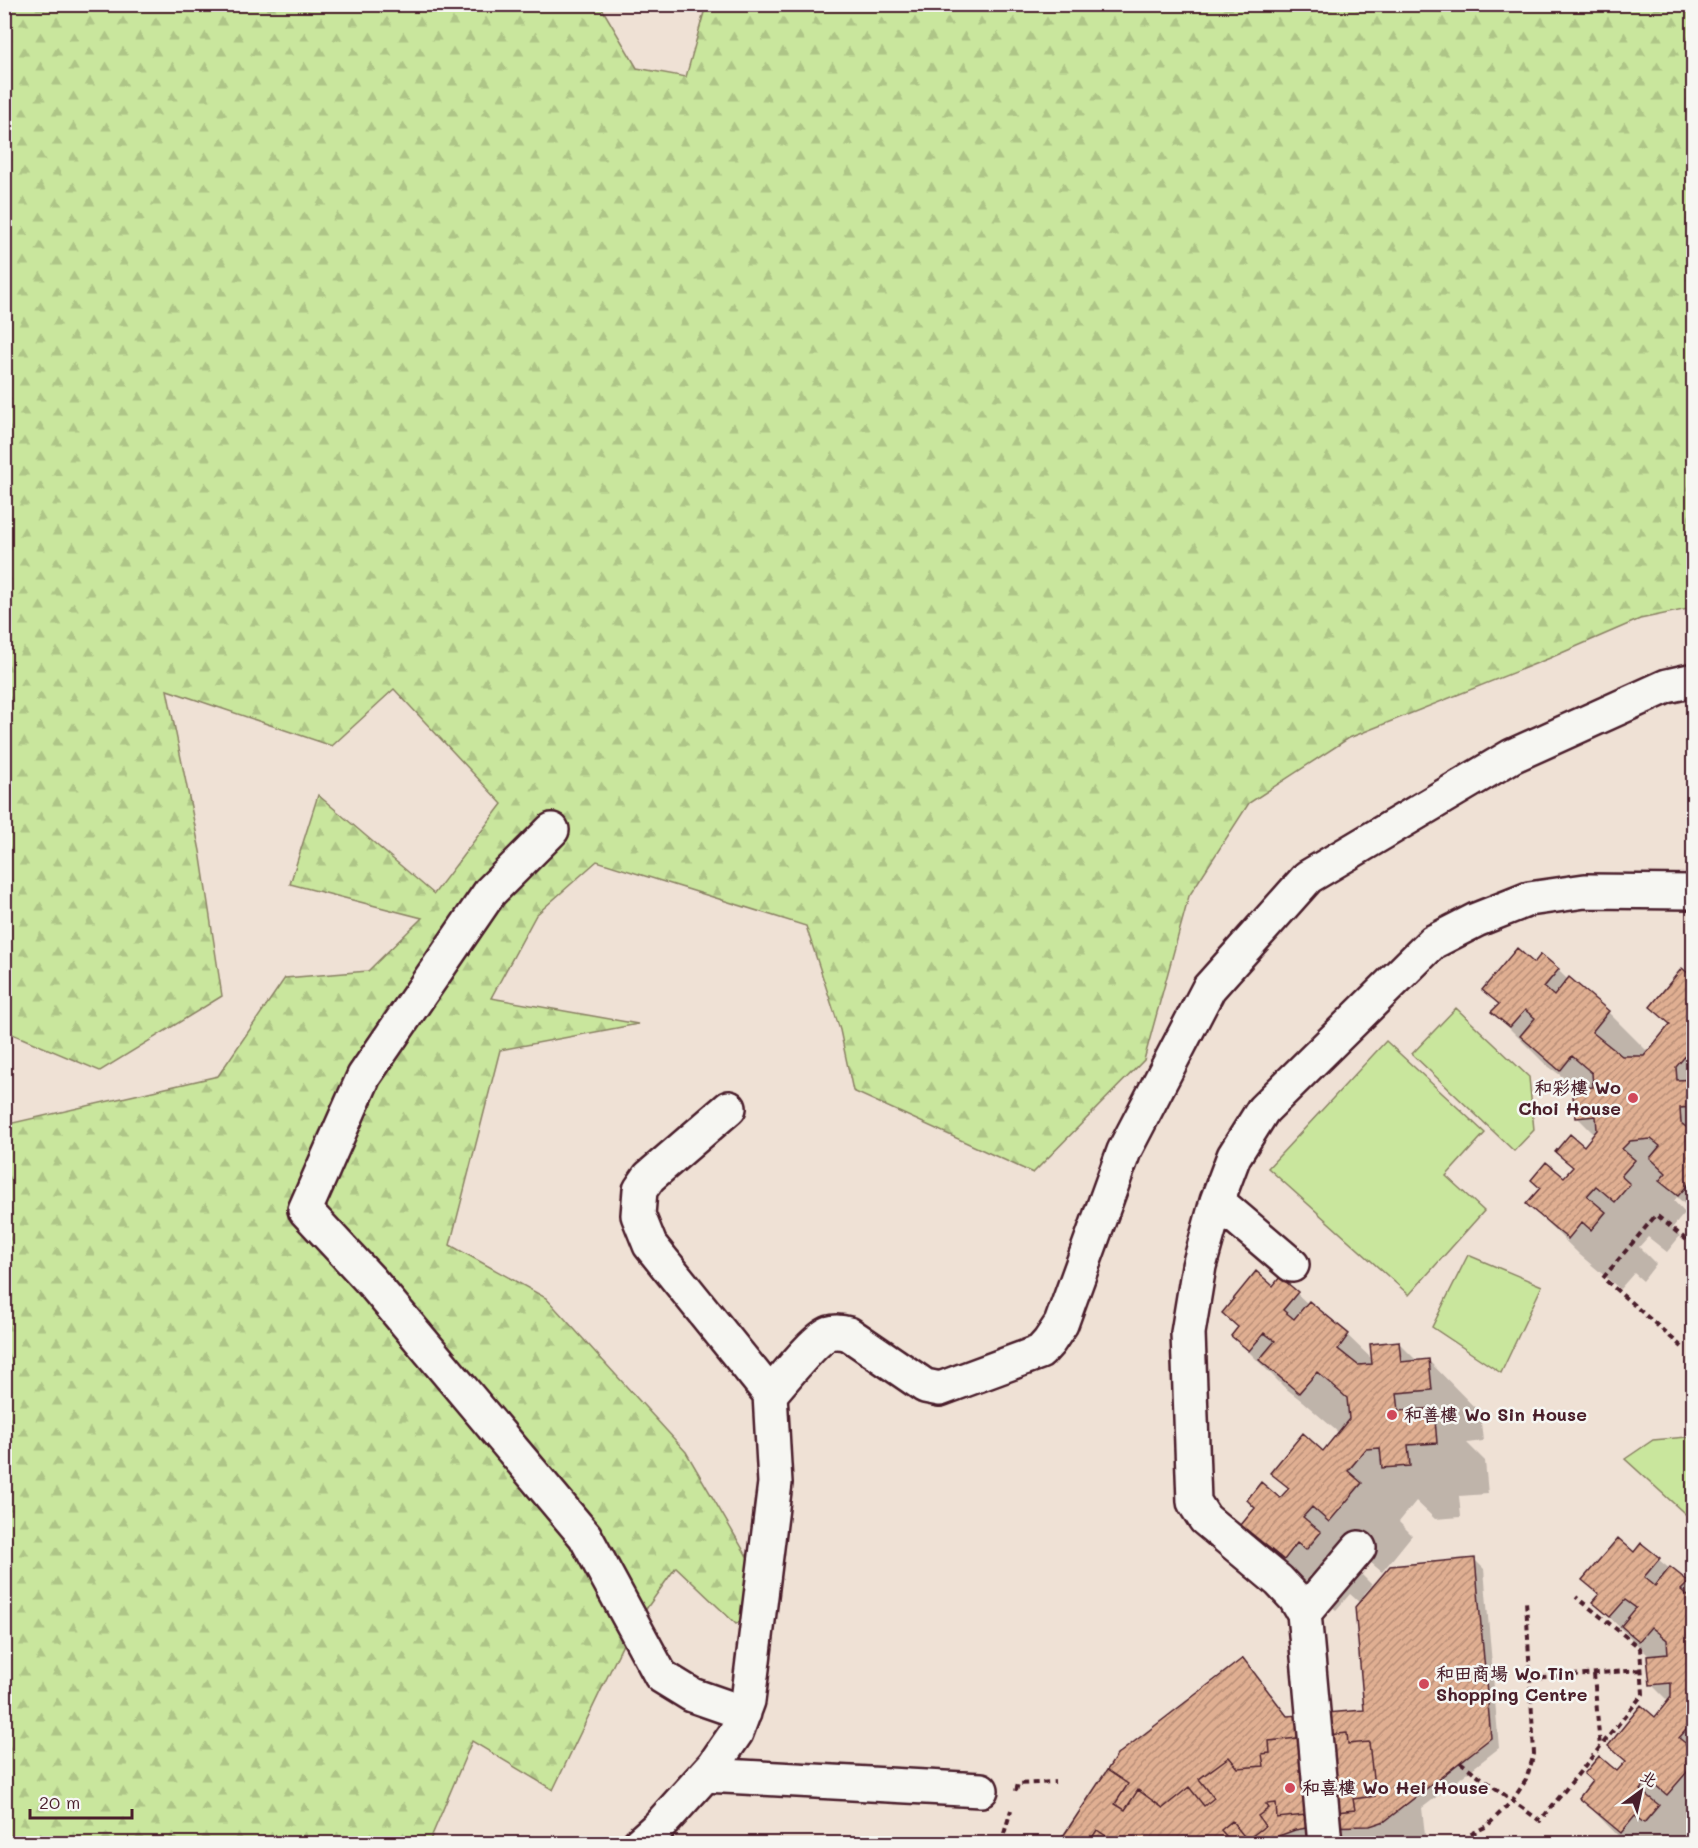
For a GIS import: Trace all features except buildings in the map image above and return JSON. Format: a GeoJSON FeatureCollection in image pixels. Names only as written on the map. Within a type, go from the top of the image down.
{"type":"FeatureCollection","features":[{"type":"Feature","properties":{"kind":"street"},"geometry":{"type":"LineString","coordinates":[[770,1394],[816,1343],[827,1334],[838,1331],[849,1334],[925,1386],[933,1389],[940,1389],[1040,1352],[1050,1342],[1061,1324],[1124,1151],[1209,988],[1308,878],[1512,756],[1668,686],[1694,680]]}},
{"type":"Feature","properties":{"kind":"street"},"geometry":{"type":"LineString","coordinates":[[552,830],[490,892],[363,1076],[305,1210],[371,1281],[585,1536],[661,1677],[692,1695],[744,1713]]}},
{"type":"Feature","properties":{"kind":"street"},"geometry":{"type":"LineString","coordinates":[[1325,1844],[1304,1613],[1295,1598],[1279,1581],[1205,1519],[1194,1502],[1188,1333],[1199,1266],[1216,1201],[1234,1156],[1263,1110],[1433,942],[1476,920],[1529,899],[1585,891],[1694,892]]}},
{"type":"Feature","properties":{"kind":"street"},"geometry":{"type":"LineString","coordinates":[[639,1844],[658,1827],[705,1775],[736,1733],[744,1713],[748,1701],[775,1484],[770,1394],[650,1245],[638,1215],[640,1190],[649,1177],[729,1108]]}},
{"type":"Feature","properties":{"kind":"street"},"geometry":{"type":"LineString","coordinates":[[1216,1201],[1292,1265]]}},
{"type":"Feature","properties":{"kind":"street"},"geometry":{"type":"LineString","coordinates":[[1304,1613],[1359,1548]]}},
{"type":"Feature","properties":{"kind":"street"},"geometry":{"type":"LineString","coordinates":[[705,1775],[981,1790]]}},
{"type":"Feature","properties":{"kind":"path"},"geometry":{"type":"LineString","coordinates":[[1682,1347],[1603,1278],[1656,1215],[1694,1246]]}},
{"type":"Feature","properties":{"kind":"path"},"geometry":{"type":"LineString","coordinates":[[1460,1762],[1540,1821],[1643,1694],[1640,1648],[1576,1597]]}},
{"type":"Feature","properties":{"kind":"path"},"geometry":{"type":"LineString","coordinates":[[1452,1844],[1487,1826],[1512,1801],[1526,1780],[1534,1754],[1526,1600]]}},
{"type":"Feature","properties":{"kind":"path"},"geometry":{"type":"LineString","coordinates":[[1530,1678],[1641,1670]]}},
{"type":"Feature","properties":{"kind":"path"},"geometry":{"type":"LineString","coordinates":[[1594,1674],[1600,1748]]}},
{"type":"Feature","properties":{"kind":"path"},"geometry":{"type":"LineString","coordinates":[[1015,1794],[1018,1784],[1055,1782]]}},
{"type":"Feature","properties":{"kind":"path"},"geometry":{"type":"LineString","coordinates":[[1001,1844],[1012,1804]]}},
{"type":"Feature","properties":{"kind":"green space"},"geometry":{"type":"Polygon","coordinates":[[[5,5],[600,5],[637,68],[686,77],[706,5],[1693,5],[1693,608],[1640,619],[1550,658],[1349,738],[1249,803],[1189,896],[1144,1060],[1033,1173],[853,1091],[840,1030],[806,926],[597,861],[536,915],[491,998],[638,1024],[500,1050],[450,1245],[546,1298],[686,1452],[772,1599],[736,1624],[676,1567],[627,1636],[553,1790],[472,1741],[430,1840],[524,1843],[5,1843],[4,1125],[218,1076],[285,978],[368,971],[422,918],[290,884],[318,795],[434,894],[502,804],[394,689],[332,746],[167,690],[200,851],[222,996],[100,1071],[5,1031],[5,5]]]}},
{"type":"Feature","properties":{"kind":"green space"},"geometry":{"type":"Polygon","coordinates":[[[1456,1008],[1529,1077],[1534,1130],[1514,1151],[1412,1054],[1456,1008]]]}},
{"type":"Feature","properties":{"kind":"green space"},"geometry":{"type":"Polygon","coordinates":[[[1386,1041],[1485,1133],[1446,1176],[1484,1211],[1409,1295],[1268,1168],[1386,1041]]]}},
{"type":"Feature","properties":{"kind":"green space"},"geometry":{"type":"Polygon","coordinates":[[[1468,1255],[1542,1286],[1501,1373],[1432,1327],[1468,1255]]]}},
{"type":"Feature","properties":{"kind":"green space"},"geometry":{"type":"Polygon","coordinates":[[[1687,1437],[1693,1439],[1693,1521],[1625,1459],[1653,1440],[1687,1437]]]}},
{"type":"Feature","properties":{"kind":"place","name":"和彩樓 Wo Choi House"},"geometry":{"type":"Point","coordinates":[1633,1098]}},
{"type":"Feature","properties":{"kind":"place","name":"和善樓 Wo Sin House"},"geometry":{"type":"Point","coordinates":[1392,1415]}},
{"type":"Feature","properties":{"kind":"place","name":"和田商場 Wo Tin Shopping Centre"},"geometry":{"type":"Point","coordinates":[1424,1684]}},
{"type":"Feature","properties":{"kind":"place","name":"和喜樓 Wo Hei House"},"geometry":{"type":"Point","coordinates":[1290,1788]}}]}
